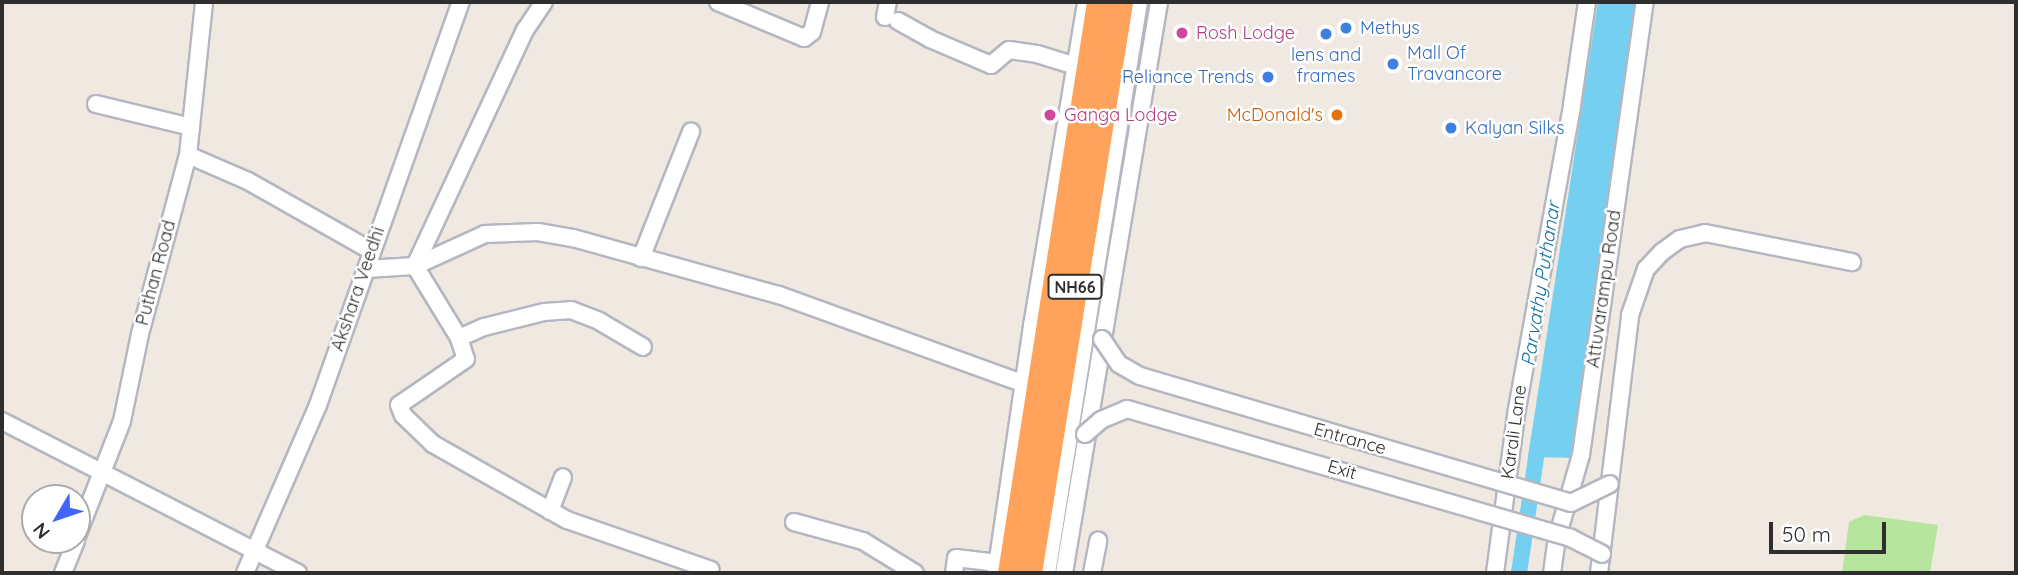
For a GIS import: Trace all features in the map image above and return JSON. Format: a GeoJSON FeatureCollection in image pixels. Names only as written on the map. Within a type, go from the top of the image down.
{"type":"FeatureCollection","features":[{"type":"Feature","properties":{"kind":"highway","name":"NH66"},"geometry":{"type":"LineString","coordinates":[[1001,570],[1098,2]]}},
{"type":"Feature","properties":{"kind":"highway","name":"NH66"},"geometry":{"type":"LineString","coordinates":[[1030,573],[1121,2]]}},
{"type":"Feature","properties":{"kind":"street","name":"Puthan Road"},"geometry":{"type":"LineString","coordinates":[[91,498],[122,421],[140,334],[188,155],[204,2]]}},
{"type":"Feature","properties":{"kind":"street","name":"Akshara Veedhi"},"geometry":{"type":"LineString","coordinates":[[245,573],[318,405],[366,269],[370,250],[461,2]]}},
{"type":"Feature","properties":{"kind":"street"},"geometry":{"type":"LineString","coordinates":[[415,267],[525,30],[544,2]]}},
{"type":"Feature","properties":{"kind":"street"},"geometry":{"type":"LineString","coordinates":[[718,2],[804,38],[812,32],[820,2]]}},
{"type":"Feature","properties":{"kind":"street"},"geometry":{"type":"LineString","coordinates":[[954,573],[956,558],[1001,570],[1025,384],[1087,2]]}},
{"type":"Feature","properties":{"kind":"street"},"geometry":{"type":"LineString","coordinates":[[1047,573],[1139,2]]}},
{"type":"Feature","properties":{"kind":"street"},"geometry":{"type":"LineString","coordinates":[[1064,573],[1159,2]]}},
{"type":"Feature","properties":{"kind":"street","name":"Karali Lane"},"geometry":{"type":"LineString","coordinates":[[1495,573],[1517,410],[1572,105],[1587,2]]}},
{"type":"Feature","properties":{"kind":"street","name":"Attuvarampu Road"},"geometry":{"type":"LineString","coordinates":[[1552,573],[1557,538],[1581,455],[1645,2]]}},
{"type":"Feature","properties":{"kind":"street"},"geometry":{"type":"LineString","coordinates":[[890,13],[930,39],[991,65],[1009,50],[1037,54],[1076,66]]}},
{"type":"Feature","properties":{"kind":"street"},"geometry":{"type":"LineString","coordinates":[[96,104],[191,127]]}},
{"type":"Feature","properties":{"kind":"street"},"geometry":{"type":"LineString","coordinates":[[641,258],[691,132]]}},
{"type":"Feature","properties":{"kind":"street"},"geometry":{"type":"LineString","coordinates":[[188,155],[248,181],[370,250]]}},
{"type":"Feature","properties":{"kind":"street"},"geometry":{"type":"LineString","coordinates":[[366,269],[415,267],[485,234],[538,232],[573,238],[779,295],[1025,384]]}},
{"type":"Feature","properties":{"kind":"street"},"geometry":{"type":"LineString","coordinates":[[1599,573],[1630,314],[1647,269],[1680,239],[1705,233],[1852,262]]}},
{"type":"Feature","properties":{"kind":"street"},"geometry":{"type":"LineString","coordinates":[[415,267],[459,338],[466,359],[399,405],[403,415],[433,443],[550,511],[622,542],[711,570]]}},
{"type":"Feature","properties":{"kind":"street"},"geometry":{"type":"LineString","coordinates":[[459,338],[484,327],[544,312],[572,310],[599,321],[643,347]]}},
{"type":"Feature","properties":{"kind":"street","name":"Entrance"},"geometry":{"type":"LineString","coordinates":[[1102,339],[1119,364],[1140,376],[1571,503],[1610,484]]}},
{"type":"Feature","properties":{"kind":"street","name":"Exit"},"geometry":{"type":"LineString","coordinates":[[1085,434],[1101,420],[1119,412],[1127,409],[1138,411],[1569,537],[1602,554]]}},
{"type":"Feature","properties":{"kind":"street"},"geometry":{"type":"LineString","coordinates":[[2,421],[298,573]]}},
{"type":"Feature","properties":{"kind":"street"},"geometry":{"type":"LineString","coordinates":[[550,511],[563,477]]}},
{"type":"Feature","properties":{"kind":"street"},"geometry":{"type":"LineString","coordinates":[[794,522],[863,541],[915,573]]}},
{"type":"Feature","properties":{"kind":"street"},"geometry":{"type":"LineString","coordinates":[[1092,573],[1098,541]]}},
{"type":"Feature","properties":{"kind":"street","name":"Puthan Road"},"geometry":{"type":"LineString","coordinates":[[62,573],[70,554]]}},
{"type":"Feature","properties":{"kind":"green space"},"geometry":{"type":"Polygon","coordinates":[[[1864,515],[1938,525],[1930,573],[1842,573],[1849,522],[1864,515]]]}},
{"type":"Feature","properties":{"kind":"water"},"geometry":{"type":"Polygon","coordinates":[[[1598,2],[1636,2],[1579,458],[1528,457],[1598,2]]]}},
{"type":"Feature","properties":{"kind":"waterway","name":"Parvathy Puthanar"},"geometry":{"type":"LineString","coordinates":[[1519,573],[1539,437]]}},
{"type":"Feature","properties":{"kind":"place","name":"Methys"},"geometry":{"type":"Point","coordinates":[1346,28]}},
{"type":"Feature","properties":{"kind":"place","name":"Rosh Lodge"},"geometry":{"type":"Point","coordinates":[1182,33]}},
{"type":"Feature","properties":{"kind":"place","name":"lens and frames"},"geometry":{"type":"Point","coordinates":[1326,34]}},
{"type":"Feature","properties":{"kind":"place","name":"Mall Of Travancore"},"geometry":{"type":"Point","coordinates":[1393,64]}},
{"type":"Feature","properties":{"kind":"place","name":"Reliance Trends"},"geometry":{"type":"Point","coordinates":[1268,77]}},
{"type":"Feature","properties":{"kind":"place","name":"Ganga Lodge"},"geometry":{"type":"Point","coordinates":[1050,115]}},
{"type":"Feature","properties":{"kind":"place","name":"McDonald's"},"geometry":{"type":"Point","coordinates":[1337,115]}},
{"type":"Feature","properties":{"kind":"place","name":"Kalyan Silks"},"geometry":{"type":"Point","coordinates":[1451,128]}}]}
